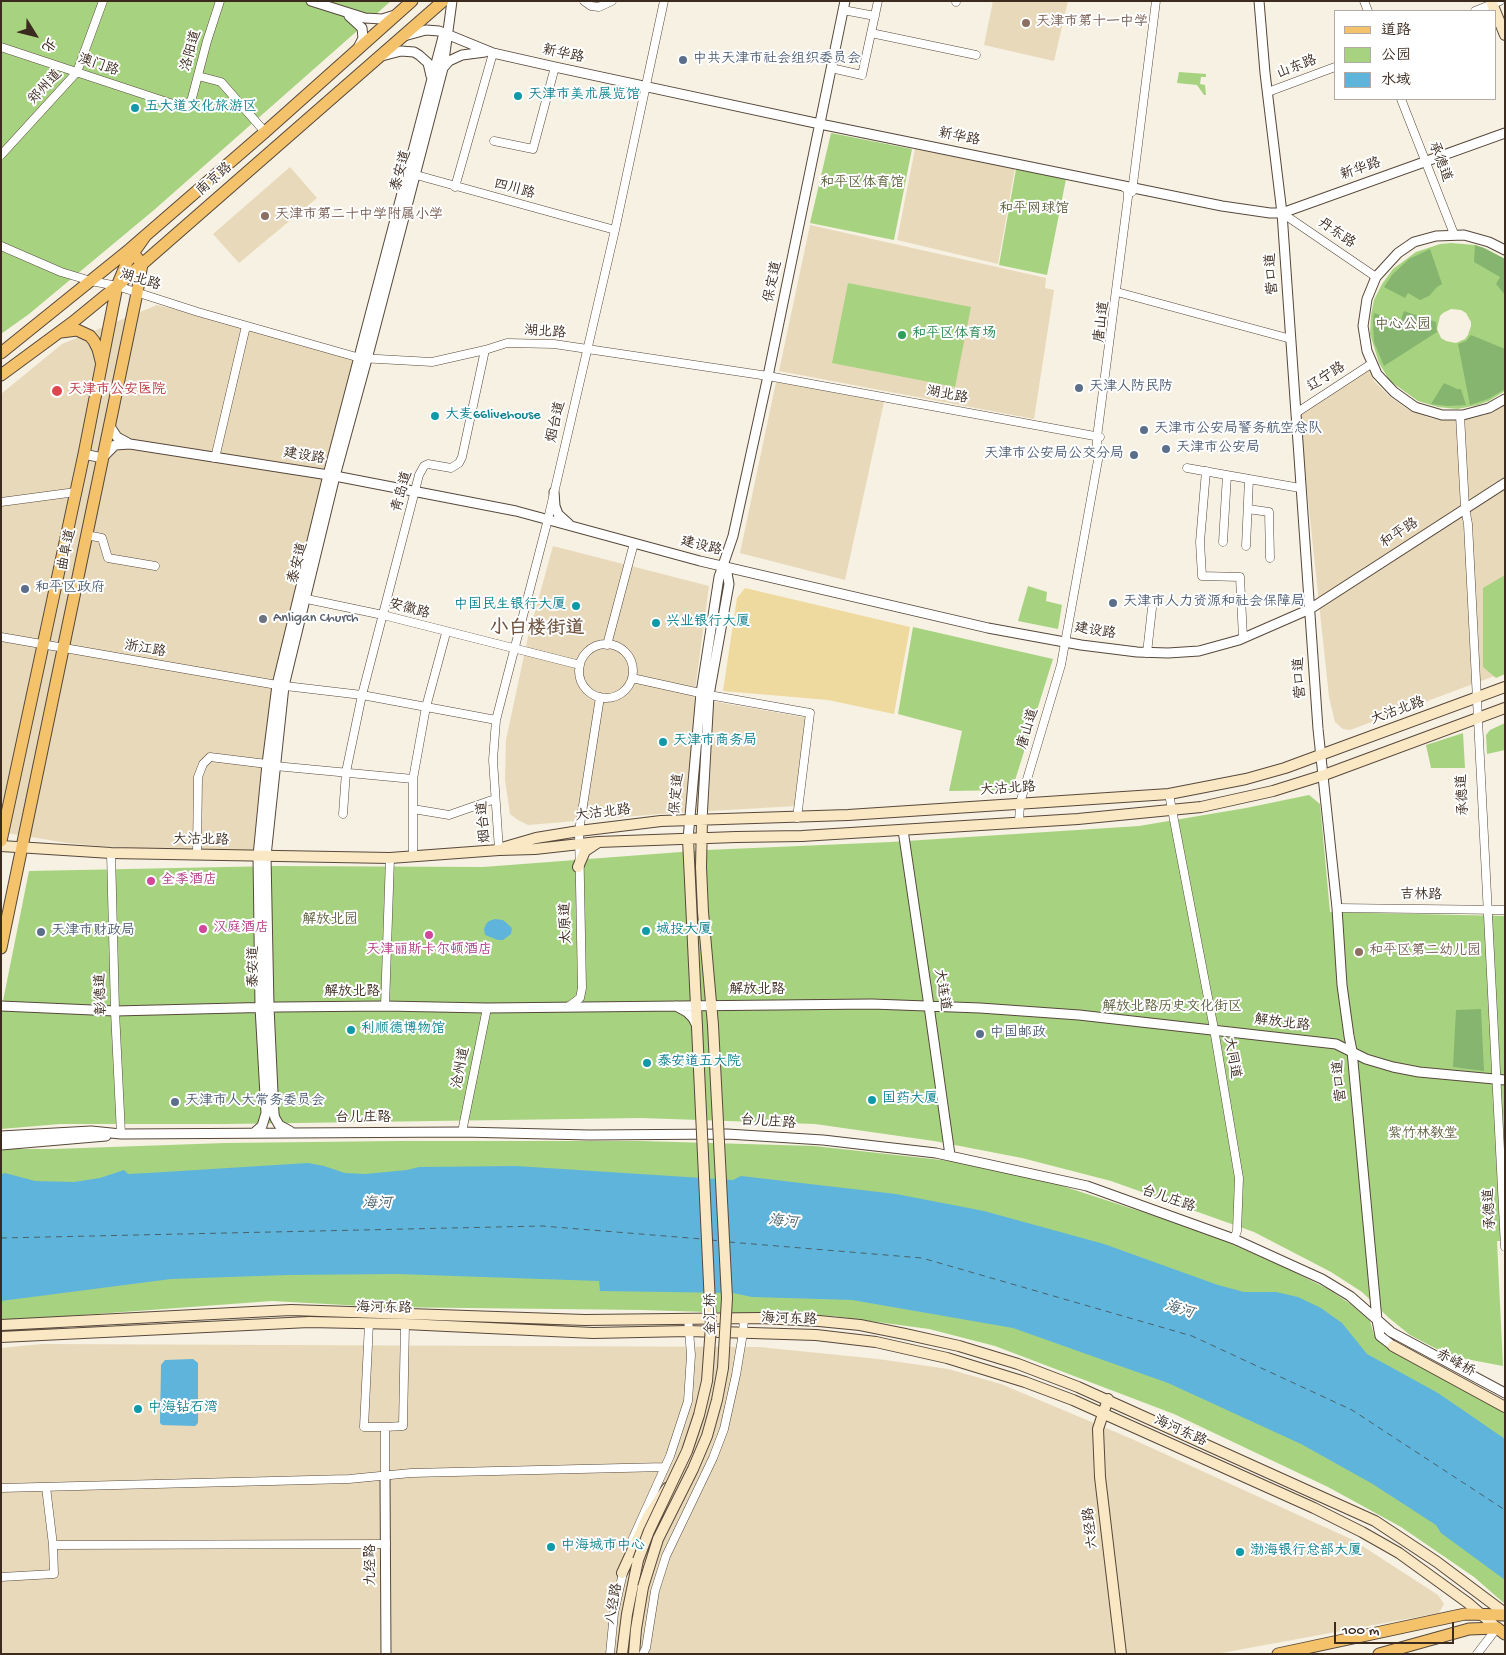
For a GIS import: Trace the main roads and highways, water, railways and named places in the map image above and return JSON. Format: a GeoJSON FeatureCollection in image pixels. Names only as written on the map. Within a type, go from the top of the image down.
{"type":"FeatureCollection","features":[{"type":"Feature","properties":{"kind":"main road","name":"南京路"},"geometry":{"type":"LineString","coordinates":[[131,251],[146,235],[412,1]]}},
{"type":"Feature","properties":{"kind":"main road","name":"南京路"},"geometry":{"type":"LineString","coordinates":[[1,375],[57,334],[117,286],[443,1]]}},
{"type":"Feature","properties":{"kind":"main road"},"geometry":{"type":"LineString","coordinates":[[1494,2],[1505,35]]}},
{"type":"Feature","properties":{"kind":"main road"},"geometry":{"type":"LineString","coordinates":[[137,293],[145,272],[161,246]]}},
{"type":"Feature","properties":{"kind":"main road"},"geometry":{"type":"LineString","coordinates":[[131,251],[142,264]]}},
{"type":"Feature","properties":{"kind":"main road"},"geometry":{"type":"LineString","coordinates":[[1,353],[104,270],[131,251]]}},
{"type":"Feature","properties":{"kind":"main road"},"geometry":{"type":"LineString","coordinates":[[104,270],[117,286],[131,251]]}},
{"type":"Feature","properties":{"kind":"main road","name":"曲阜道"},"geometry":{"type":"LineString","coordinates":[[1,948],[142,264]]}},
{"type":"Feature","properties":{"kind":"main road","name":"曲阜道"},"geometry":{"type":"LineString","coordinates":[[1,841],[102,368],[117,286]]}},
{"type":"Feature","properties":{"kind":"main road"},"geometry":{"type":"LineString","coordinates":[[57,334],[72,330],[83,332],[90,336],[98,349],[102,368]]}},
{"type":"Feature","properties":{"kind":"main road","name":"大沽北路"},"geometry":{"type":"LineString","coordinates":[[500,850],[516,843],[536,838],[661,822],[797,818],[1169,794],[1246,779],[1321,756],[1505,687]]}},
{"type":"Feature","properties":{"kind":"main road","name":"大沽北路"},"geometry":{"type":"LineString","coordinates":[[1,846],[111,853],[390,858],[535,849],[598,842],[802,836],[1019,823],[1172,810],[1239,800],[1298,784],[1505,708]]}},
{"type":"Feature","properties":{"kind":"main road","name":"保定道"},"geometry":{"type":"LineString","coordinates":[[702,820],[695,838],[700,867],[711,1005]]}},
{"type":"Feature","properties":{"kind":"main road"},"geometry":{"type":"LineString","coordinates":[[661,822],[676,824],[695,838],[710,827],[730,820]]}},
{"type":"Feature","properties":{"kind":"main road"},"geometry":{"type":"LineString","coordinates":[[700,867],[708,847],[724,837]]}},
{"type":"Feature","properties":{"kind":"main road","name":"金汇桥"},"geometry":{"type":"LineString","coordinates":[[634,1559],[687,1452],[700,1414],[707,1381],[710,1343],[689,866],[695,838]]}},
{"type":"Feature","properties":{"kind":"main road"},"geometry":{"type":"LineString","coordinates":[[578,867],[585,851],[598,842]]}},
{"type":"Feature","properties":{"kind":"main road","name":"大沽北路"},"geometry":{"type":"LineString","coordinates":[[1,853],[22,848]]}},
{"type":"Feature","properties":{"kind":"main road","name":"金汇桥"},"geometry":{"type":"LineString","coordinates":[[643,1587],[658,1539],[694,1469],[707,1436],[723,1368],[727,1298],[711,1005]]}},
{"type":"Feature","properties":{"kind":"main road","name":"海河东路"},"geometry":{"type":"LineString","coordinates":[[1,1325],[292,1310],[585,1320],[744,1318],[819,1321],[905,1334],[959,1346],[1018,1364],[1108,1399],[1375,1521],[1437,1562],[1505,1614]]}},
{"type":"Feature","properties":{"kind":"main road","name":"海河东路"},"geometry":{"type":"LineString","coordinates":[[1,1337],[309,1322],[405,1324],[593,1333],[688,1331],[816,1335],[876,1342],[947,1358],[1025,1382],[1074,1400],[1362,1532],[1399,1553],[1468,1603],[1501,1631]]}},
{"type":"Feature","properties":{"kind":"main road","name":"赤峰桥"},"geometry":{"type":"LineString","coordinates":[[1393,1346],[1505,1407]]}},
{"type":"Feature","properties":{"kind":"main road","name":"六经路"},"geometry":{"type":"LineString","coordinates":[[1108,1399],[1098,1429],[1100,1477],[1121,1654]]}},
{"type":"Feature","properties":{"kind":"main road"},"geometry":{"type":"LineString","coordinates":[[622,1573],[634,1559]]}},
{"type":"Feature","properties":{"kind":"main road","name":"八经路"},"geometry":{"type":"LineString","coordinates":[[622,1654],[634,1559]]}},
{"type":"Feature","properties":{"kind":"main road","name":"八经路"},"geometry":{"type":"LineString","coordinates":[[634,1654],[643,1587]]}},
{"type":"Feature","properties":{"kind":"main road"},"geometry":{"type":"LineString","coordinates":[[1455,1633],[1465,1614],[1469,1587]]}},
{"type":"Feature","properties":{"kind":"main road"},"geometry":{"type":"LineString","coordinates":[[1278,1654],[1465,1614],[1505,1614]]}},
{"type":"Feature","properties":{"kind":"main road"},"geometry":{"type":"LineString","coordinates":[[1379,1654],[1469,1629],[1501,1631]]}},
{"type":"Feature","properties":{"kind":"water"},"geometry":{"type":"Polygon","coordinates":[[[495,919],[503,920],[512,928],[511,934],[503,940],[485,935],[484,929],[486,924],[495,919]]]}},
{"type":"Feature","properties":{"kind":"water","name":"海河"},"geometry":{"type":"Polygon","coordinates":[[[308,1163],[345,1173],[365,1174],[419,1167],[516,1166],[733,1180],[741,1176],[896,1194],[984,1211],[1104,1244],[1218,1285],[1244,1292],[1276,1292],[1298,1297],[1321,1308],[1342,1323],[1367,1354],[1438,1393],[1505,1439],[1505,1580],[1441,1533],[1436,1525],[1371,1483],[1301,1444],[1168,1383],[1013,1328],[852,1300],[752,1297],[733,1293],[600,1291],[599,1281],[397,1274],[171,1279],[1,1301],[1,1174],[5,1173],[35,1181],[74,1182],[100,1178],[124,1170],[128,1174],[308,1163]]]}},
{"type":"Feature","properties":{"kind":"water"},"geometry":{"type":"Polygon","coordinates":[[[193,1359],[198,1363],[198,1423],[195,1426],[162,1425],[160,1423],[161,1365],[165,1360],[193,1359]]]}},
{"type":"Feature","properties":{"kind":"place","name":"天津市第十一中学"},"geometry":{"type":"Point","coordinates":[1026,23]}},
{"type":"Feature","properties":{"kind":"place","name":"中共天津市社会组织委员会"},"geometry":{"type":"Point","coordinates":[683,60]}},
{"type":"Feature","properties":{"kind":"place","name":"天津市美术展览馆"},"geometry":{"type":"Point","coordinates":[518,96]}},
{"type":"Feature","properties":{"kind":"place","name":"五大道文化旅游区"},"geometry":{"type":"Point","coordinates":[135,108]}},
{"type":"Feature","properties":{"kind":"place","name":"天津市第二十中学附属小学"},"geometry":{"type":"Point","coordinates":[265,216]}},
{"type":"Feature","properties":{"kind":"place","name":"和平区体育场"},"geometry":{"type":"Point","coordinates":[902,335]}},
{"type":"Feature","properties":{"kind":"place","name":"天津人防民防"},"geometry":{"type":"Point","coordinates":[1079,388]}},
{"type":"Feature","properties":{"kind":"place","name":"天津市公安医院"},"geometry":{"type":"Point","coordinates":[57,391]}},
{"type":"Feature","properties":{"kind":"place","name":"大麦66livehouse"},"geometry":{"type":"Point","coordinates":[435,416]}},
{"type":"Feature","properties":{"kind":"place","name":"天津市公安局警务航空总队"},"geometry":{"type":"Point","coordinates":[1144,430]}},
{"type":"Feature","properties":{"kind":"place","name":"天津市公安局"},"geometry":{"type":"Point","coordinates":[1166,449]}},
{"type":"Feature","properties":{"kind":"place","name":"天津市公安局公交分局"},"geometry":{"type":"Point","coordinates":[1134,455]}},
{"type":"Feature","properties":{"kind":"place","name":"和平区政府"},"geometry":{"type":"Point","coordinates":[25,589]}},
{"type":"Feature","properties":{"kind":"place","name":"天津市人力资源和社会保障局"},"geometry":{"type":"Point","coordinates":[1113,603]}},
{"type":"Feature","properties":{"kind":"place","name":"中国民生银行大厦"},"geometry":{"type":"Point","coordinates":[576,606]}},
{"type":"Feature","properties":{"kind":"place","name":"Anligan Church"},"geometry":{"type":"Point","coordinates":[263,619]}},
{"type":"Feature","properties":{"kind":"place","name":"兴业银行大厦"},"geometry":{"type":"Point","coordinates":[656,623]}},
{"type":"Feature","properties":{"kind":"place","name":"天津市商务局"},"geometry":{"type":"Point","coordinates":[663,742]}},
{"type":"Feature","properties":{"kind":"place","name":"全季酒店"},"geometry":{"type":"Point","coordinates":[151,881]}},
{"type":"Feature","properties":{"kind":"place","name":"汉庭酒店"},"geometry":{"type":"Point","coordinates":[203,929]}},
{"type":"Feature","properties":{"kind":"place","name":"城投大厦"},"geometry":{"type":"Point","coordinates":[646,931]}},
{"type":"Feature","properties":{"kind":"place","name":"天津市财政局"},"geometry":{"type":"Point","coordinates":[41,932]}},
{"type":"Feature","properties":{"kind":"place","name":"天津丽斯卡尔顿酒店"},"geometry":{"type":"Point","coordinates":[429,935]}},
{"type":"Feature","properties":{"kind":"place","name":"和平区第二幼儿园"},"geometry":{"type":"Point","coordinates":[1359,952]}},
{"type":"Feature","properties":{"kind":"place","name":"利顺德博物馆"},"geometry":{"type":"Point","coordinates":[351,1030]}},
{"type":"Feature","properties":{"kind":"place","name":"中国邮政"},"geometry":{"type":"Point","coordinates":[980,1034]}},
{"type":"Feature","properties":{"kind":"place","name":"泰安道五大院"},"geometry":{"type":"Point","coordinates":[647,1063]}},
{"type":"Feature","properties":{"kind":"place","name":"国药大厦"},"geometry":{"type":"Point","coordinates":[872,1100]}},
{"type":"Feature","properties":{"kind":"place","name":"天津市人大常务委员会"},"geometry":{"type":"Point","coordinates":[175,1102]}},
{"type":"Feature","properties":{"kind":"place","name":"中海钻石湾"},"geometry":{"type":"Point","coordinates":[138,1409]}},
{"type":"Feature","properties":{"kind":"place","name":"中海城市中心"},"geometry":{"type":"Point","coordinates":[551,1547]}},
{"type":"Feature","properties":{"kind":"place","name":"渤海银行总部大厦"},"geometry":{"type":"Point","coordinates":[1240,1552]}},
{"type":"Feature","properties":{"kind":"district","name":"小白楼街道"},"geometry":{"type":"Point","coordinates":[537,630]}},
{"type":"Feature","properties":{"kind":"park label","name":"和平区体育馆"},"geometry":{"type":"Point","coordinates":[862,184]}},
{"type":"Feature","properties":{"kind":"park label","name":"和平网球馆"},"geometry":{"type":"Point","coordinates":[1034,210]}},
{"type":"Feature","properties":{"kind":"park label","name":"中心公园"},"geometry":{"type":"Point","coordinates":[1403,326]}},
{"type":"Feature","properties":{"kind":"park label","name":"解放北园"},"geometry":{"type":"Point","coordinates":[330,921]}},
{"type":"Feature","properties":{"kind":"park label","name":"解放北路历史文化街区"},"geometry":{"type":"Point","coordinates":[1172,1008]}},
{"type":"Feature","properties":{"kind":"park label","name":"紫竹林教堂"},"geometry":{"type":"Point","coordinates":[1423,1135]}}]}
